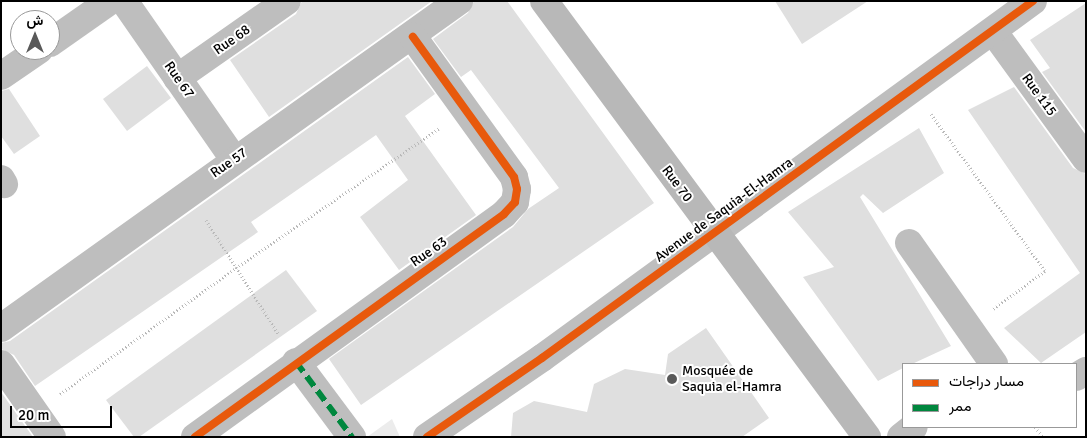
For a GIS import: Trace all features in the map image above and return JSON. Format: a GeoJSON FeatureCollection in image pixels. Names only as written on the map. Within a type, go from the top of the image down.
{"type":"FeatureCollection","features":[{"type":"Feature","properties":{"kind":"street"},"geometry":{"type":"LineString","coordinates":[[60,36],[110,1]]}},
{"type":"Feature","properties":{"kind":"street","name":"Rue 67"},"geometry":{"type":"LineString","coordinates":[[124,1],[234,159]]}},
{"type":"Feature","properties":{"kind":"street","name":"Rue 57"},"geometry":{"type":"LineString","coordinates":[[1,328],[234,159],[413,37],[459,1]]}},
{"type":"Feature","properties":{"kind":"street","name":"Rue 70"},"geometry":{"type":"LineString","coordinates":[[544,1],[713,233],[867,437]]}},
{"type":"Feature","properties":{"kind":"street","name":"Avenue de Saquia-El-Hamra"},"geometry":{"type":"LineString","coordinates":[[427,437],[1033,1]]}},
{"type":"Feature","properties":{"kind":"street","name":"Rue 68"},"geometry":{"type":"LineString","coordinates":[[178,78],[271,6]]}},
{"type":"Feature","properties":{"kind":"street","name":"Rue 115"},"geometry":{"type":"LineString","coordinates":[[993,31],[1086,159]]}},
{"type":"Feature","properties":{"kind":"street","name":"Rue 63"},"geometry":{"type":"LineString","coordinates":[[195,437],[296,362],[504,214],[515,202],[517,189],[514,177],[468,110],[413,37]]}},
{"type":"Feature","properties":{"kind":"street"},"geometry":{"type":"LineString","coordinates":[[1,76],[24,60]]}},
{"type":"Feature","properties":{"kind":"street"},"geometry":{"type":"LineString","coordinates":[[909,243],[970,326],[993,363]]}},
{"type":"Feature","properties":{"kind":"street"},"geometry":{"type":"LineString","coordinates":[[296,362],[352,437]]}},
{"type":"Feature","properties":{"kind":"street"},"geometry":{"type":"LineString","coordinates":[[1,364],[52,437]]}},
{"type":"Feature","properties":{"kind":"street"},"geometry":{"type":"LineString","coordinates":[[901,437],[913,428]]}},
{"type":"Feature","properties":{"kind":"path"},"geometry":{"type":"LineString","coordinates":[[913,89],[1045,271],[970,326]]}},
{"type":"Feature","properties":{"kind":"path"},"geometry":{"type":"LineString","coordinates":[[36,412],[236,268],[468,110]]}},
{"type":"Feature","properties":{"kind":"path"},"geometry":{"type":"LineString","coordinates":[[188,193],[296,362]]}},
{"type":"Feature","properties":{"kind":"shaded area"},"geometry":{"type":"Polygon","coordinates":[[[392,419],[400,437],[367,437],[392,419]]]}},
{"type":"Feature","properties":{"kind":"building"},"geometry":{"type":"Polygon","coordinates":[[[302,1],[432,1],[269,117],[230,60],[296,14],[302,1]]]}},
{"type":"Feature","properties":{"kind":"building"},"geometry":{"type":"Polygon","coordinates":[[[474,1],[507,1],[654,203],[361,405],[329,359],[513,227],[528,209],[559,188],[471,70],[461,77],[433,39],[468,13],[474,1]]]}},
{"type":"Feature","properties":{"kind":"building"},"geometry":{"type":"Polygon","coordinates":[[[775,1],[868,1],[802,44],[775,1]]]}},
{"type":"Feature","properties":{"kind":"building"},"geometry":{"type":"Polygon","coordinates":[[[1086,3],[1086,132],[1042,72],[1050,68],[1030,40],[1086,3]]]}},
{"type":"Feature","properties":{"kind":"building"},"geometry":{"type":"Polygon","coordinates":[[[408,57],[435,94],[405,116],[476,215],[399,270],[360,217],[408,180],[376,135],[251,222],[258,232],[35,386],[14,355],[1,349],[1,343],[10,341],[408,57]]]}},
{"type":"Feature","properties":{"kind":"building"},"geometry":{"type":"Polygon","coordinates":[[[147,66],[171,98],[127,131],[103,99],[147,66]]]}},
{"type":"Feature","properties":{"kind":"building"},"geometry":{"type":"Polygon","coordinates":[[[1014,87],[1073,168],[1086,174],[1086,332],[1041,363],[1004,328],[1080,273],[968,110],[1014,87]]]}},
{"type":"Feature","properties":{"kind":"building"},"geometry":{"type":"Polygon","coordinates":[[[9,89],[40,136],[14,154],[1,136],[1,91],[9,89]]]}},
{"type":"Feature","properties":{"kind":"building"},"geometry":{"type":"Polygon","coordinates":[[[919,128],[944,173],[883,213],[863,194],[860,197],[951,346],[914,363],[902,363],[902,369],[878,381],[803,277],[834,267],[788,212],[919,128]]]}},
{"type":"Feature","properties":{"kind":"building"},"geometry":{"type":"Polygon","coordinates":[[[286,270],[317,311],[139,437],[134,437],[106,400],[286,270]]]}},
{"type":"Feature","properties":{"kind":"building","name":"Mosquée de Saquia el-Hamra"},"geometry":{"type":"Polygon","coordinates":[[[706,328],[769,418],[742,437],[511,437],[513,413],[534,401],[587,412],[594,384],[625,369],[665,375],[668,354],[706,328]]]}},
{"type":"Feature","properties":{"kind":"building"},"geometry":{"type":"Polygon","coordinates":[[[1,392],[33,437],[1,437],[1,392]]]}},
{"type":"Feature","properties":{"kind":"marked path"},"geometry":{"type":"LineString","coordinates":[[296,362],[352,437]]}},
{"type":"Feature","properties":{"kind":"cycle path"},"geometry":{"type":"LineString","coordinates":[[427,437],[542,358],[1033,1]]}},
{"type":"Feature","properties":{"kind":"cycle path"},"geometry":{"type":"LineString","coordinates":[[195,437],[504,214],[515,202],[517,189],[514,177],[413,37]]}},
{"type":"Feature","properties":{"kind":"place","name":"Mosquée de Saquia el-Hamra"},"geometry":{"type":"Point","coordinates":[672,379]}}]}
